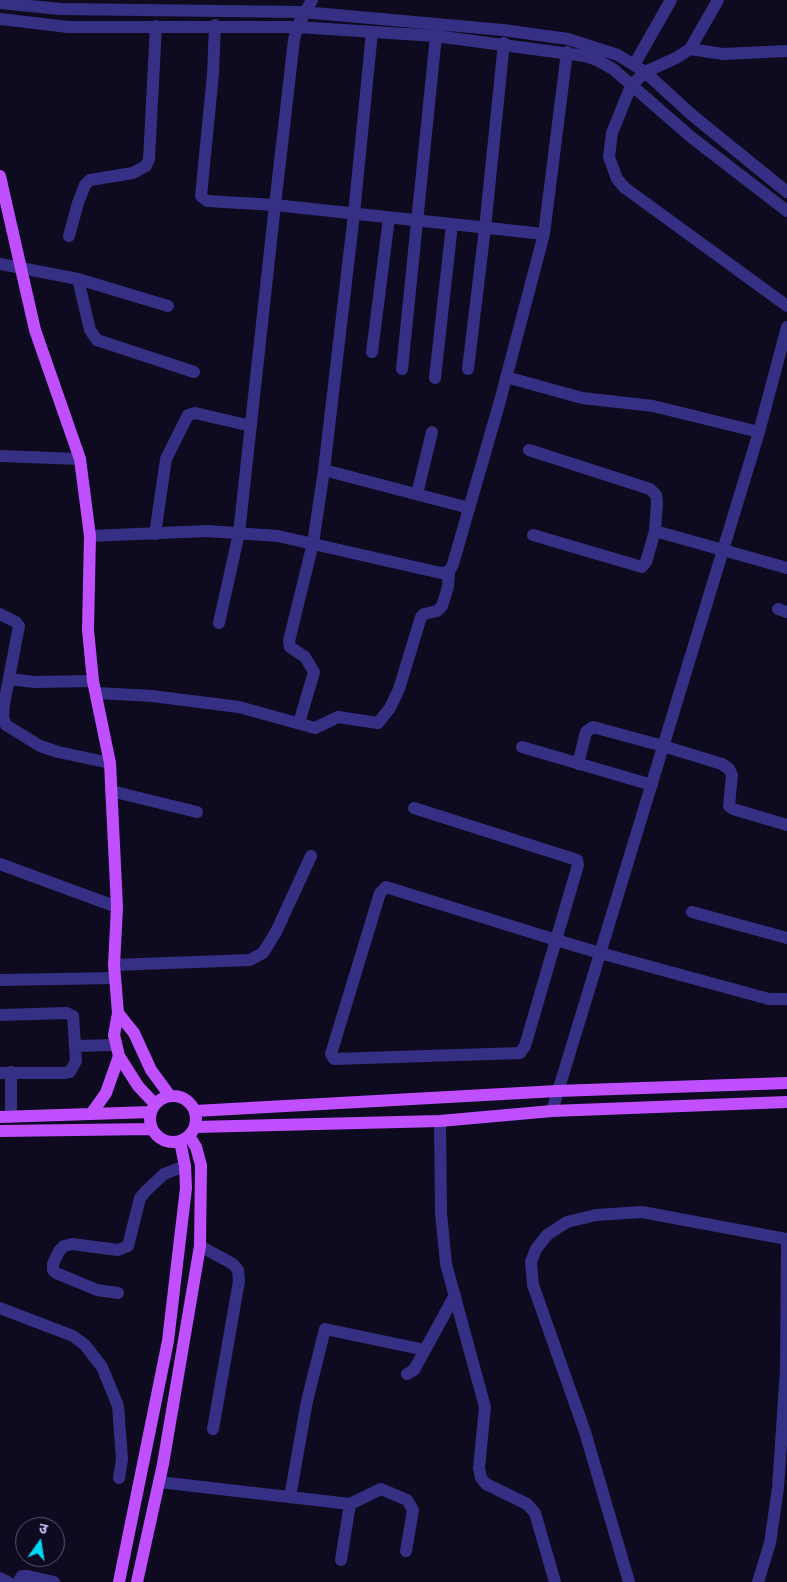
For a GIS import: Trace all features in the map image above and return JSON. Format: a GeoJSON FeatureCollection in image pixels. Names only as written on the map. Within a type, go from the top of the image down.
{"type":"FeatureCollection","features":[{"type":"Feature","properties":{"kind":"main road"},"geometry":{"type":"LineString","coordinates":[[0,176],[35,330],[80,459],[90,536],[88,630],[93,681],[98,693],[110,763],[117,907],[114,965],[118,1013],[114,1026],[117,1050],[106,1093],[91,1114]]}},
{"type":"Feature","properties":{"kind":"main road"},"geometry":{"type":"LineString","coordinates":[[118,1013],[134,1033],[151,1070],[170,1096]]}},
{"type":"Feature","properties":{"kind":"main road"},"geometry":{"type":"LineString","coordinates":[[117,1050],[153,1108],[152,1129]]}},
{"type":"Feature","properties":{"kind":"main road"},"geometry":{"type":"LineString","coordinates":[[195,1111],[557,1091],[787,1083]]}},
{"type":"Feature","properties":{"kind":"main road"},"geometry":{"type":"LineString","coordinates":[[5,1117],[91,1114],[153,1108],[162,1098],[170,1096],[185,1099],[195,1111]]}},
{"type":"Feature","properties":{"kind":"main road"},"geometry":{"type":"LineString","coordinates":[[0,1131],[152,1129],[164,1140],[188,1135],[440,1121],[552,1111],[787,1102]]}},
{"type":"Feature","properties":{"kind":"main road"},"geometry":{"type":"LineString","coordinates":[[119,1582],[168,1341],[185,1214],[185,1166],[188,1135],[195,1111]]}},
{"type":"Feature","properties":{"kind":"main road"},"geometry":{"type":"LineString","coordinates":[[137,1582],[159,1482],[200,1246],[201,1165],[188,1135]]}},
{"type":"Feature","properties":{"kind":"street"},"geometry":{"type":"LineString","coordinates":[[219,623],[239,533],[275,205],[297,27],[303,12],[312,0]]}},
{"type":"Feature","properties":{"kind":"street"},"geometry":{"type":"LineString","coordinates":[[671,0],[631,86],[609,142],[609,157],[617,179],[625,188],[787,306]]}},
{"type":"Feature","properties":{"kind":"street"},"geometry":{"type":"LineString","coordinates":[[640,69],[676,58],[690,49],[718,0]]}},
{"type":"Feature","properties":{"kind":"street"},"geometry":{"type":"LineString","coordinates":[[0,3],[60,9],[162,5],[303,12],[503,30],[568,38],[618,55],[640,69],[692,115],[787,191]]}},
{"type":"Feature","properties":{"kind":"street"},"geometry":{"type":"LineString","coordinates":[[0,20],[68,27],[216,25],[297,27],[436,36],[567,52],[597,60],[613,69],[691,137],[787,211]]}},
{"type":"Feature","properties":{"kind":"street"},"geometry":{"type":"LineString","coordinates":[[216,25],[214,74],[201,196],[207,201],[275,205],[544,234]]}},
{"type":"Feature","properties":{"kind":"street"},"geometry":{"type":"LineString","coordinates":[[70,236],[78,203],[85,185],[90,180],[133,174],[146,166],[149,159],[156,26]]}},
{"type":"Feature","properties":{"kind":"street"},"geometry":{"type":"LineString","coordinates":[[299,723],[314,672],[305,657],[290,646],[289,641],[313,543],[324,470],[354,214],[372,32]]}},
{"type":"Feature","properties":{"kind":"street"},"geometry":{"type":"LineString","coordinates":[[402,369],[419,221],[436,36]]}},
{"type":"Feature","properties":{"kind":"street"},"geometry":{"type":"LineString","coordinates":[[468,368],[504,44]]}},
{"type":"Feature","properties":{"kind":"street"},"geometry":{"type":"LineString","coordinates":[[690,49],[723,54],[787,51]]}},
{"type":"Feature","properties":{"kind":"street"},"geometry":{"type":"LineString","coordinates":[[98,693],[152,696],[239,707],[315,728],[338,717],[372,723],[378,723],[383,719],[399,689],[421,617],[424,614],[437,611],[442,606],[448,587],[449,572],[453,564],[506,377],[544,234],[567,52]]}},
{"type":"Feature","properties":{"kind":"street"},"geometry":{"type":"LineString","coordinates":[[372,352],[389,218]]}},
{"type":"Feature","properties":{"kind":"street"},"geometry":{"type":"LineString","coordinates":[[435,378],[452,225]]}},
{"type":"Feature","properties":{"kind":"street"},"geometry":{"type":"LineString","coordinates":[[0,264],[78,279],[168,306]]}},
{"type":"Feature","properties":{"kind":"street"},"geometry":{"type":"LineString","coordinates":[[78,279],[90,330],[97,340],[194,372]]}},
{"type":"Feature","properties":{"kind":"street"},"geometry":{"type":"LineString","coordinates":[[552,1111],[759,432],[787,327]]}},
{"type":"Feature","properties":{"kind":"street"},"geometry":{"type":"LineString","coordinates":[[506,377],[582,398],[653,406],[759,432]]}},
{"type":"Feature","properties":{"kind":"street"},"geometry":{"type":"LineString","coordinates":[[155,534],[166,459],[188,415],[195,413],[250,426]]}},
{"type":"Feature","properties":{"kind":"street"},"geometry":{"type":"LineString","coordinates":[[417,494],[432,432]]}},
{"type":"Feature","properties":{"kind":"street"},"geometry":{"type":"LineString","coordinates":[[530,450],[650,490],[656,494],[655,531],[646,562],[642,567],[533,535]]}},
{"type":"Feature","properties":{"kind":"street"},"geometry":{"type":"LineString","coordinates":[[0,456],[80,459]]}},
{"type":"Feature","properties":{"kind":"street"},"geometry":{"type":"LineString","coordinates":[[324,470],[469,508]]}},
{"type":"Feature","properties":{"kind":"street"},"geometry":{"type":"LineString","coordinates":[[90,536],[206,531],[278,536],[441,573],[449,572]]}},
{"type":"Feature","properties":{"kind":"street"},"geometry":{"type":"LineString","coordinates":[[655,531],[787,568]]}},
{"type":"Feature","properties":{"kind":"street"},"geometry":{"type":"LineString","coordinates":[[0,614],[20,626],[4,704],[3,718],[6,725],[40,746],[58,752],[110,763]]}},
{"type":"Feature","properties":{"kind":"street"},"geometry":{"type":"LineString","coordinates":[[9,679],[34,682],[93,681]]}},
{"type":"Feature","properties":{"kind":"street"},"geometry":{"type":"LineString","coordinates":[[578,764],[586,732],[593,727],[663,746],[722,764],[729,769],[732,775],[729,806],[733,809],[787,826]]}},
{"type":"Feature","properties":{"kind":"street"},"geometry":{"type":"LineString","coordinates":[[522,747],[652,785]]}},
{"type":"Feature","properties":{"kind":"street"},"geometry":{"type":"LineString","coordinates":[[111,791],[197,812]]}},
{"type":"Feature","properties":{"kind":"street"},"geometry":{"type":"LineString","coordinates":[[414,808],[577,860],[578,866],[556,940],[525,1046],[520,1053],[334,1059],[331,1054],[380,893],[386,887],[556,940],[600,953],[769,999],[787,999]]}},
{"type":"Feature","properties":{"kind":"street"},"geometry":{"type":"LineString","coordinates":[[114,965],[250,960],[263,953],[276,932],[311,856]]}},
{"type":"Feature","properties":{"kind":"street"},"geometry":{"type":"LineString","coordinates":[[0,864],[117,907]]}},
{"type":"Feature","properties":{"kind":"street"},"geometry":{"type":"LineString","coordinates":[[692,912],[787,938]]}},
{"type":"Feature","properties":{"kind":"street"},"geometry":{"type":"LineString","coordinates":[[0,980],[115,978]]}},
{"type":"Feature","properties":{"kind":"street"},"geometry":{"type":"LineString","coordinates":[[0,1015],[67,1013],[73,1016],[76,1061],[70,1072],[6,1072],[5,1117]]}},
{"type":"Feature","properties":{"kind":"street"},"geometry":{"type":"LineString","coordinates":[[75,1046],[117,1050]]}},
{"type":"Feature","properties":{"kind":"street"},"geometry":{"type":"LineString","coordinates":[[440,1121],[443,1239],[446,1264],[485,1406],[479,1468],[481,1478],[486,1484],[527,1504],[535,1513],[555,1582]]}},
{"type":"Feature","properties":{"kind":"street"},"geometry":{"type":"LineString","coordinates":[[118,1293],[97,1290],[56,1273],[53,1270],[53,1264],[58,1251],[64,1246],[72,1244],[118,1250],[128,1246],[140,1198],[164,1174],[185,1166]]}},
{"type":"Feature","properties":{"kind":"street"},"geometry":{"type":"LineString","coordinates":[[629,1582],[585,1432],[533,1285],[531,1262],[536,1249],[547,1235],[567,1222],[596,1215],[642,1212],[787,1239],[786,1370],[778,1488],[770,1544],[758,1582]]}},
{"type":"Feature","properties":{"kind":"street"},"geometry":{"type":"LineString","coordinates":[[200,1246],[233,1264],[238,1270],[239,1281],[214,1429]]}},
{"type":"Feature","properties":{"kind":"street"},"geometry":{"type":"LineString","coordinates":[[407,1374],[414,1370],[455,1295]]}},
{"type":"Feature","properties":{"kind":"street"},"geometry":{"type":"LineString","coordinates":[[0,1308],[73,1336],[85,1345],[102,1367],[118,1406],[122,1459],[119,1478]]}},
{"type":"Feature","properties":{"kind":"street"},"geometry":{"type":"LineString","coordinates":[[290,1497],[308,1401],[325,1329],[425,1350]]}},
{"type":"Feature","properties":{"kind":"street"},"geometry":{"type":"LineString","coordinates":[[159,1482],[350,1504],[381,1489],[407,1500],[414,1510],[406,1551]]}},
{"type":"Feature","properties":{"kind":"street"},"geometry":{"type":"LineString","coordinates":[[341,1560],[350,1504]]}},
{"type":"Feature","properties":{"kind":"street"},"geometry":{"type":"LineString","coordinates":[[18,1582],[22,1576],[54,1582]]}},
{"type":"Feature","properties":{"kind":"street"},"geometry":{"type":"LineString","coordinates":[[0,1578],[8,1582]]}}]}
